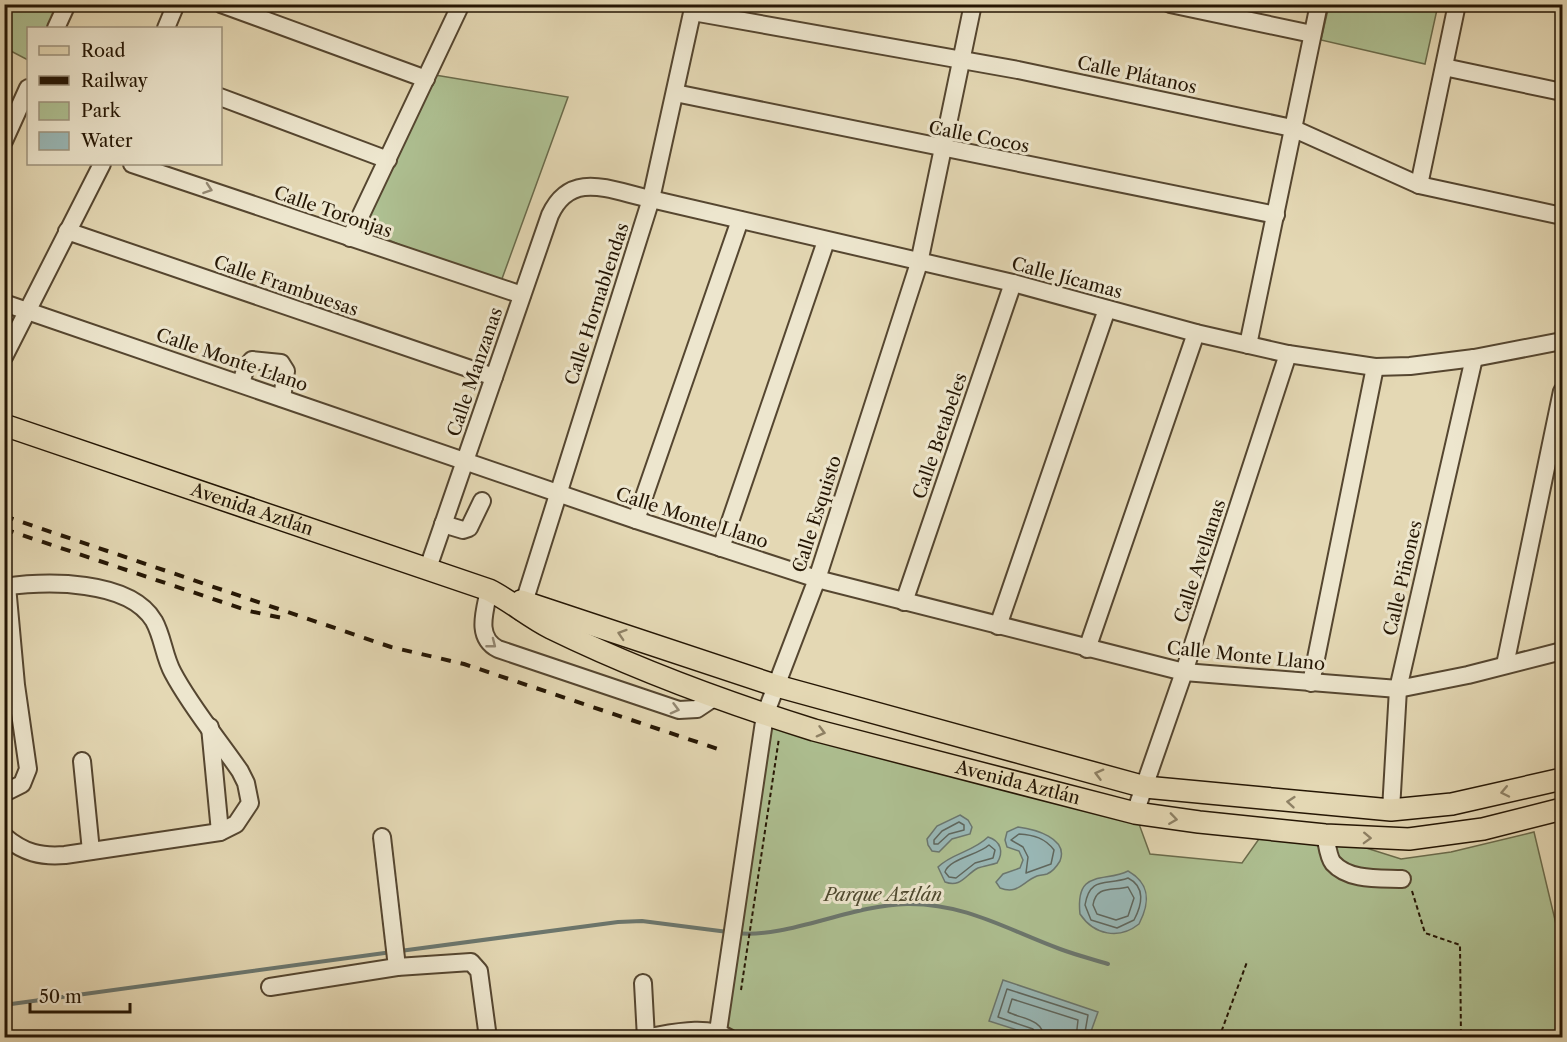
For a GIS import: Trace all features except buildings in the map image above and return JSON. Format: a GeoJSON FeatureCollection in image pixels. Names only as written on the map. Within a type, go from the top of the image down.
{"type":"FeatureCollection","features":[{"type":"Feature","properties":{"kind":"main road","name":"Avenida Aztlán"},"geometry":{"type":"LineString","coordinates":[[4,425],[428,568],[495,593],[608,655],[715,697],[774,705],[1145,787],[1391,810],[1452,804],[1563,779]]}},
{"type":"Feature","properties":{"kind":"main road","name":"Avenida Aztlán"},"geometry":{"type":"LineString","coordinates":[[523,607],[774,705],[1135,813],[1324,835],[1409,839],[1453,834],[1563,809]]}},
{"type":"Feature","properties":{"kind":"main road"},"geometry":{"type":"LineString","coordinates":[[608,655],[636,655],[666,661],[774,705]]}},
{"type":"Feature","properties":{"kind":"street"},"geometry":{"type":"LineString","coordinates":[[58,25],[67,4]]}},
{"type":"Feature","properties":{"kind":"street"},"geometry":{"type":"LineString","coordinates":[[166,27],[176,4]]}},
{"type":"Feature","properties":{"kind":"street"},"geometry":{"type":"LineString","coordinates":[[220,4],[426,79]]}},
{"type":"Feature","properties":{"kind":"street"},"geometry":{"type":"LineString","coordinates":[[350,238],[461,4]]}},
{"type":"Feature","properties":{"kind":"street","name":"Calle Esquisto"},"geometry":{"type":"LineString","coordinates":[[721,1035],[774,705],[919,263],[973,4]]}},
{"type":"Feature","properties":{"kind":"street"},"geometry":{"type":"LineString","coordinates":[[1170,4],[1312,34]]}},
{"type":"Feature","properties":{"kind":"street"},"geometry":{"type":"LineString","coordinates":[[1248,345],[1319,4]]}},
{"type":"Feature","properties":{"kind":"street"},"geometry":{"type":"LineString","coordinates":[[1419,185],[1457,4]]}},
{"type":"Feature","properties":{"kind":"street","name":"Calle Plátanos"},"geometry":{"type":"LineString","coordinates":[[693,8],[1018,70],[1292,128],[1419,185],[1563,216]]}},
{"type":"Feature","properties":{"kind":"street","name":"Calle Hornablendas"},"geometry":{"type":"LineString","coordinates":[[523,607],[651,199],[693,8]]}},
{"type":"Feature","properties":{"kind":"street"},"geometry":{"type":"LineString","coordinates":[[1444,67],[1563,92]]}},
{"type":"Feature","properties":{"kind":"street"},"geometry":{"type":"LineString","coordinates":[[4,141],[27,90]]}},
{"type":"Feature","properties":{"kind":"street","name":"Calle Cocos"},"geometry":{"type":"LineString","coordinates":[[675,93],[943,150],[1276,215]]}},
{"type":"Feature","properties":{"kind":"street"},"geometry":{"type":"LineString","coordinates":[[222,98],[388,160]]}},
{"type":"Feature","properties":{"kind":"street"},"geometry":{"type":"LineString","coordinates":[[4,357],[101,165]]}},
{"type":"Feature","properties":{"kind":"street","name":"Calle Toronjas"},"geometry":{"type":"LineString","coordinates":[[135,165],[522,295]]}},
{"type":"Feature","properties":{"kind":"street","name":"Calle Jícamas"},"geometry":{"type":"LineString","coordinates":[[566,192],[573,188],[592,187],[651,199],[1013,284],[1196,333],[1288,354],[1375,367],[1474,358],[1563,341]]}},
{"type":"Feature","properties":{"kind":"street","name":"Calle Manzanas"},"geometry":{"type":"LineString","coordinates":[[428,568],[550,215],[566,192]]}},
{"type":"Feature","properties":{"kind":"street"},"geometry":{"type":"LineString","coordinates":[[636,520],[740,220]]}},
{"type":"Feature","properties":{"kind":"street","name":"Calle Frambuesas"},"geometry":{"type":"LineString","coordinates":[[67,231],[494,377]]}},
{"type":"Feature","properties":{"kind":"street"},"geometry":{"type":"LineString","coordinates":[[721,548],[826,241]]}},
{"type":"Feature","properties":{"kind":"street","name":"Calle Betabeles"},"geometry":{"type":"LineString","coordinates":[[904,602],[1013,284]]}},
{"type":"Feature","properties":{"kind":"street","name":"Calle Monte Llano"},"geometry":{"type":"LineString","coordinates":[[4,303],[241,382],[636,520],[817,579],[1184,672],[1398,689],[1563,651]]}},
{"type":"Feature","properties":{"kind":"street"},"geometry":{"type":"LineString","coordinates":[[998,626],[1107,309]]}},
{"type":"Feature","properties":{"kind":"street"},"geometry":{"type":"LineString","coordinates":[[1087,649],[1196,333]]}},
{"type":"Feature","properties":{"kind":"street","name":"Calle Avellanas"},"geometry":{"type":"LineString","coordinates":[[1135,813],[1184,672],[1288,354]]}},
{"type":"Feature","properties":{"kind":"street","name":"Calle Piñones"},"geometry":{"type":"LineString","coordinates":[[1391,810],[1398,689],[1474,358]]}},
{"type":"Feature","properties":{"kind":"street"},"geometry":{"type":"LineString","coordinates":[[241,382],[246,367],[252,360],[281,363],[286,371],[282,398]]}},
{"type":"Feature","properties":{"kind":"street"},"geometry":{"type":"LineString","coordinates":[[1311,683],[1375,367]]}},
{"type":"Feature","properties":{"kind":"street"},"geometry":{"type":"LineString","coordinates":[[1505,665],[1563,391]]}},
{"type":"Feature","properties":{"kind":"street"},"geometry":{"type":"LineString","coordinates":[[443,524],[464,530],[469,528],[482,501]]}},
{"type":"Feature","properties":{"kind":"street"},"geometry":{"type":"LineString","coordinates":[[4,793],[22,784],[28,770],[6,587],[62,582],[105,590],[139,607],[153,620],[172,671],[240,771],[246,783],[250,803],[236,824],[220,831],[47,857],[23,850],[4,836]]}},
{"type":"Feature","properties":{"kind":"street"},"geometry":{"type":"LineString","coordinates":[[495,593],[483,633],[489,644],[498,649],[679,710],[692,711],[715,697]]}},
{"type":"Feature","properties":{"kind":"street"},"geometry":{"type":"LineString","coordinates":[[210,726],[220,831]]}},
{"type":"Feature","properties":{"kind":"street"},"geometry":{"type":"LineString","coordinates":[[82,761],[91,851]]}},
{"type":"Feature","properties":{"kind":"street"},"geometry":{"type":"LineString","coordinates":[[1324,835],[1332,862],[1345,872],[1365,878],[1402,879]]}},
{"type":"Feature","properties":{"kind":"street"},"geometry":{"type":"LineString","coordinates":[[382,837],[396,957]]}},
{"type":"Feature","properties":{"kind":"street"},"geometry":{"type":"LineString","coordinates":[[270,987],[396,957],[466,961],[475,964],[479,971],[488,1038]]}},
{"type":"Feature","properties":{"kind":"street"},"geometry":{"type":"LineString","coordinates":[[643,983],[645,1037],[721,1035]]}},
{"type":"Feature","properties":{"kind":"path"},"geometry":{"type":"LineString","coordinates":[[748,941],[774,705]]}},
{"type":"Feature","properties":{"kind":"path"},"geometry":{"type":"LineString","coordinates":[[1402,879],[1411,888],[1425,933],[1460,945],[1461,1038]]}},
{"type":"Feature","properties":{"kind":"path"},"geometry":{"type":"LineString","coordinates":[[1220,1038],[1247,962]]}},
{"type":"Feature","properties":{"kind":"green space"},"geometry":{"type":"Polygon","coordinates":[[[4,5],[60,5],[48,27],[27,27],[27,59],[5,48],[4,5]]]}},
{"type":"Feature","properties":{"kind":"green space"},"geometry":{"type":"Polygon","coordinates":[[[1329,5],[1438,5],[1425,64],[1321,40],[1329,5]]]}},
{"type":"Feature","properties":{"kind":"green space"},"geometry":{"type":"Polygon","coordinates":[[[435,75],[568,97],[499,287],[363,229],[435,75]]]}},
{"type":"Feature","properties":{"kind":"green space","name":"Parque Aztlán"},"geometry":{"type":"Polygon","coordinates":[[[765,715],[1135,813],[1150,854],[1242,863],[1266,829],[1325,835],[1401,859],[1451,852],[1534,832],[1562,949],[1562,1037],[729,1038],[717,1031],[765,715]]]}},
{"type":"Feature","properties":{"kind":"water"},"geometry":{"type":"Polygon","coordinates":[[[960,815],[968,820],[972,827],[970,834],[952,839],[939,852],[932,851],[927,839],[937,826],[960,815]]]}},
{"type":"Feature","properties":{"kind":"water"},"geometry":{"type":"Polygon","coordinates":[[[1018,827],[1041,833],[1055,841],[1061,853],[1060,861],[1049,873],[1037,876],[1016,889],[1006,890],[1000,888],[996,882],[1003,874],[1020,868],[1023,860],[1019,851],[1007,847],[1005,840],[1007,832],[1018,827]]]}},
{"type":"Feature","properties":{"kind":"water"},"geometry":{"type":"Polygon","coordinates":[[[988,837],[996,841],[1000,847],[997,863],[978,868],[959,882],[945,882],[938,867],[988,837]]]}},
{"type":"Feature","properties":{"kind":"water"},"geometry":{"type":"Polygon","coordinates":[[[1128,871],[1141,882],[1146,894],[1145,909],[1139,924],[1123,932],[1115,933],[1107,933],[1092,927],[1080,914],[1082,890],[1087,883],[1094,880],[1128,871]]]}},
{"type":"Feature","properties":{"kind":"water"},"geometry":{"type":"Polygon","coordinates":[[[1003,980],[1098,1012],[1089,1037],[1039,1037],[989,1021],[1003,980]]]}},
{"type":"Feature","properties":{"kind":"waterway"},"geometry":{"type":"LineString","coordinates":[[736,933],[756,934],[776,931],[885,906],[928,905],[986,919],[1060,949],[1108,964]]}},
{"type":"Feature","properties":{"kind":"waterway"},"geometry":{"type":"LineString","coordinates":[[400,951],[618,922],[642,921],[728,932]]}},
{"type":"Feature","properties":{"kind":"waterway"},"geometry":{"type":"LineString","coordinates":[[4,1005],[392,952]]}},
{"type":"Feature","properties":{"kind":"railway"},"geometry":{"type":"LineString","coordinates":[[4,516],[391,647],[464,664],[724,751]]}},
{"type":"Feature","properties":{"kind":"railway"},"geometry":{"type":"LineString","coordinates":[[4,529],[249,611],[287,619]]}}]}
